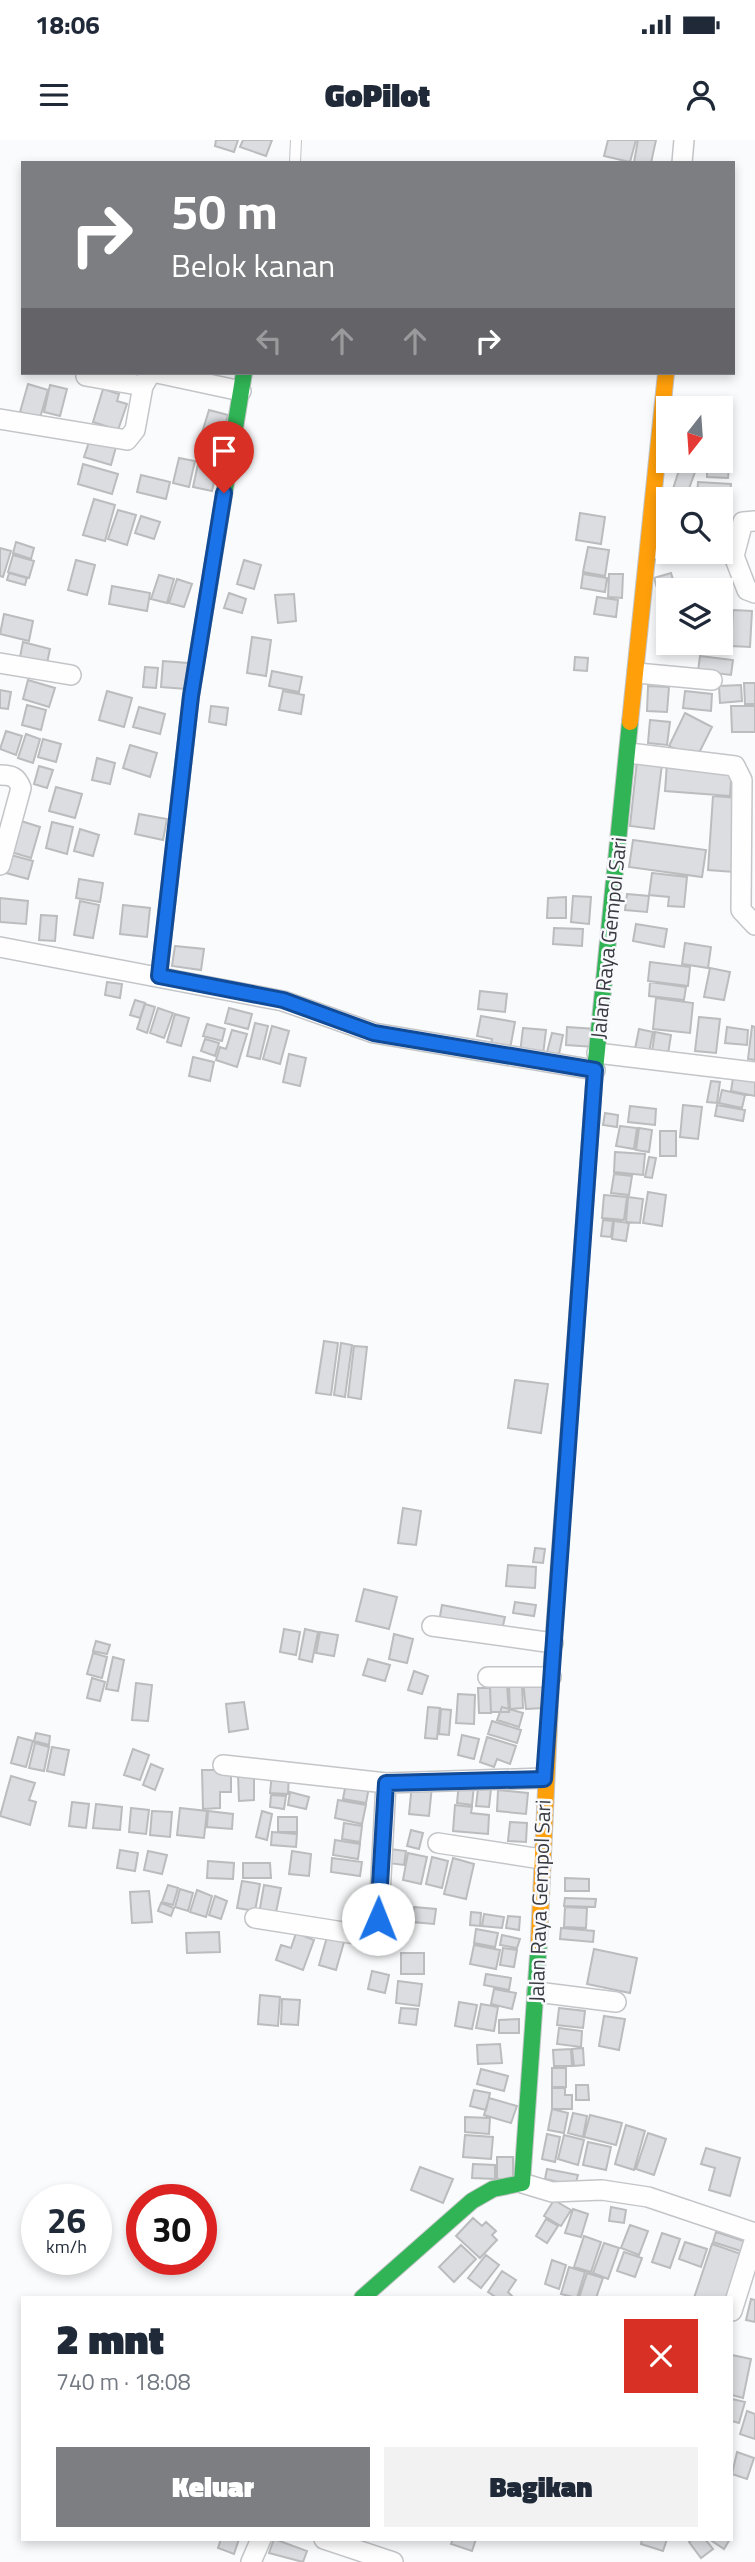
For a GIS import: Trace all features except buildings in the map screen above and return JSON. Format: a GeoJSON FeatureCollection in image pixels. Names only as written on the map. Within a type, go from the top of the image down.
{"type":"FeatureCollection","features":[{"type":"Feature","properties":{"kind":"street"},"geometry":{"type":"LineString","coordinates":[[682,161],[684,140]]}},
{"type":"Feature","properties":{"kind":"street","name":"Jalan Raya Gempol Sari"},"geometry":{"type":"LineString","coordinates":[[661,487],[666,375]]}},
{"type":"Feature","properties":{"kind":"street"},"geometry":{"type":"LineString","coordinates":[[86,376],[243,382],[191,696],[159,976]]}},
{"type":"Feature","properties":{"kind":"street"},"geometry":{"type":"LineString","coordinates":[[0,419],[127,440],[135,430],[152,377]]}},
{"type":"Feature","properties":{"kind":"street"},"geometry":{"type":"LineString","coordinates":[[733,541],[743,522],[755,521]]}},
{"type":"Feature","properties":{"kind":"street","name":"Jalan Raya Gempol Sari"},"geometry":{"type":"LineString","coordinates":[[522,2183],[537,1992],[544,1779],[596,1062],[637,673],[656,564]]}},
{"type":"Feature","properties":{"kind":"street"},"geometry":{"type":"LineString","coordinates":[[733,564],[747,590],[755,593]]}},
{"type":"Feature","properties":{"kind":"street"},"geometry":{"type":"LineString","coordinates":[[0,663],[71,675]]}},
{"type":"Feature","properties":{"kind":"street"},"geometry":{"type":"LineString","coordinates":[[637,673],[712,680]]}},
{"type":"Feature","properties":{"kind":"street"},"geometry":{"type":"LineString","coordinates":[[629,753],[735,766],[743,780],[741,910],[755,925]]}},
{"type":"Feature","properties":{"kind":"street"},"geometry":{"type":"LineString","coordinates":[[0,775],[11,775],[19,780],[21,788],[0,865]]}},
{"type":"Feature","properties":{"kind":"street"},"geometry":{"type":"LineString","coordinates":[[0,947],[283,1000],[374,1033],[596,1062],[755,1072]]}},
{"type":"Feature","properties":{"kind":"street"},"geometry":{"type":"LineString","coordinates":[[432,1626],[553,1643]]}},
{"type":"Feature","properties":{"kind":"street"},"geometry":{"type":"LineString","coordinates":[[488,1677],[551,1676]]}},
{"type":"Feature","properties":{"kind":"street"},"geometry":{"type":"LineString","coordinates":[[223,1765],[386,1783],[544,1779]]}},
{"type":"Feature","properties":{"kind":"street"},"geometry":{"type":"LineString","coordinates":[[255,1918],[356,1934],[378,1933],[386,1783]]}},
{"type":"Feature","properties":{"kind":"street"},"geometry":{"type":"LineString","coordinates":[[438,1843],[541,1858]]}},
{"type":"Feature","properties":{"kind":"street"},"geometry":{"type":"LineString","coordinates":[[537,1992],[616,2002]]}},
{"type":"Feature","properties":{"kind":"street"},"geometry":{"type":"LineString","coordinates":[[364,2296],[472,2201],[493,2189],[522,2183],[552,2192],[602,2190],[648,2197],[755,2235],[733,2308]]}},
{"type":"Feature","properties":{"kind":"street"},"geometry":{"type":"LineString","coordinates":[[251,2562],[260,2541]]}},
{"type":"Feature","properties":{"kind":"street"},"geometry":{"type":"LineString","coordinates":[[330,2541],[393,2562]]}},
{"type":"Feature","properties":{"kind":"lane"},"geometry":{"type":"LineString","coordinates":[[295,161],[296,140]]}},
{"type":"Feature","properties":{"kind":"traffic: fast"},"geometry":{"type":"LineString","coordinates":[[159,976],[191,696],[244,375]]}},
{"type":"Feature","properties":{"kind":"traffic: fast"},"geometry":{"type":"LineString","coordinates":[[552,1660],[595,1070],[630,722]]}},
{"type":"Feature","properties":{"kind":"traffic: fast"},"geometry":{"type":"LineString","coordinates":[[364,2296],[472,2201],[493,2189],[522,2183],[539,1941]]}},
{"type":"Feature","properties":{"kind":"traffic: slow"},"geometry":{"type":"LineString","coordinates":[[630,722],[666,375]]}},
{"type":"Feature","properties":{"kind":"traffic: slow"},"geometry":{"type":"LineString","coordinates":[[539,1941],[552,1660]]}},
{"type":"Feature","properties":{"kind":"route"},"geometry":{"type":"LineString","coordinates":[[224,493],[191,696],[159,976],[283,1000],[374,1033],[595,1070],[544,1779],[386,1783],[379,1864],[378,1919]]}}]}
